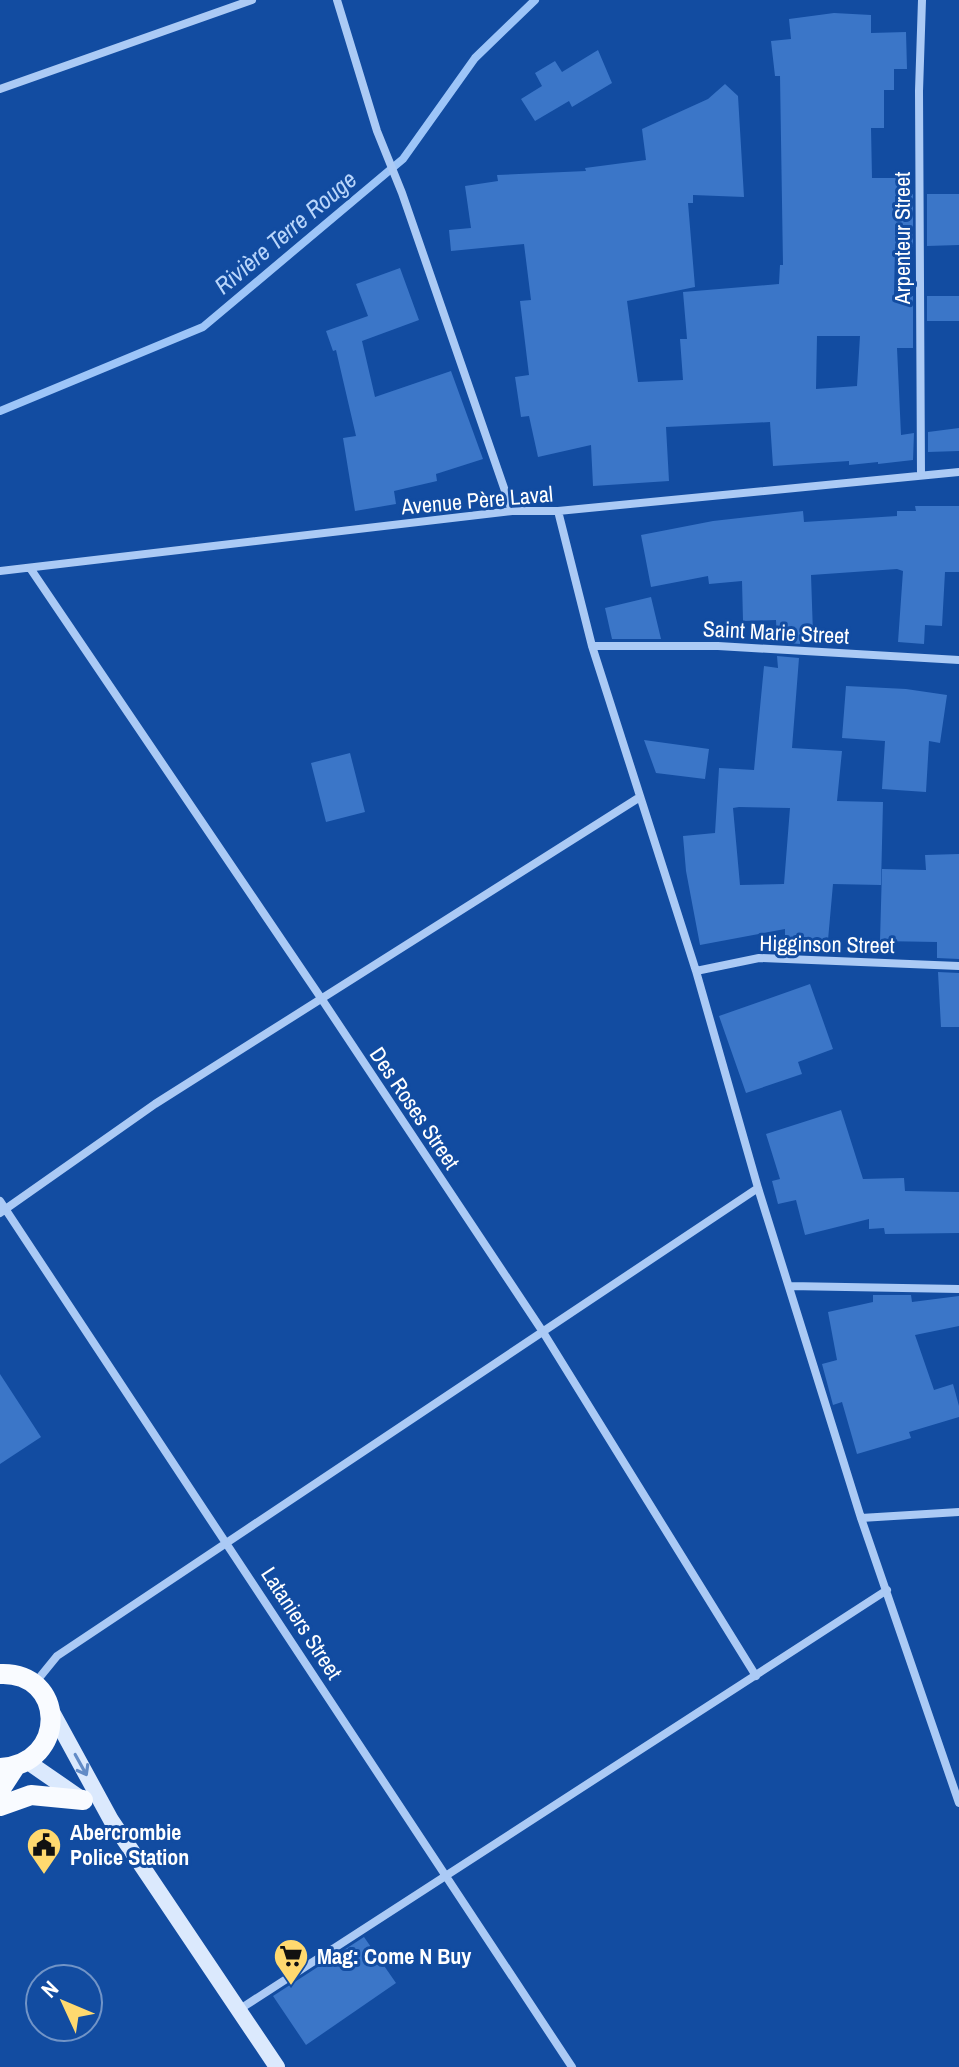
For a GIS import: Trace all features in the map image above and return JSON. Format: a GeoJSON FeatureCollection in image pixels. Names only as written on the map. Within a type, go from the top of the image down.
{"type":"FeatureCollection","features":[{"type":"Feature","properties":{"kind":"main road"},"geometry":{"type":"LineString","coordinates":[[3,1670],[23,1677],[45,1696],[111,1820],[277,2067]]}},
{"type":"Feature","properties":{"kind":"main road"},"geometry":{"type":"LineString","coordinates":[[0,1790],[14,1766],[37,1754],[50,1734],[51,1710]]}},
{"type":"Feature","properties":{"kind":"main road"},"geometry":{"type":"LineString","coordinates":[[14,1766],[83,1800],[111,1820]]}},
{"type":"Feature","properties":{"kind":"main road"},"geometry":{"type":"LineString","coordinates":[[0,1806],[31,1795],[83,1800]]}},
{"type":"Feature","properties":{"kind":"street"},"geometry":{"type":"LineString","coordinates":[[0,89],[252,0]]}},
{"type":"Feature","properties":{"kind":"street"},"geometry":{"type":"LineString","coordinates":[[337,0],[377,131],[402,193],[512,511]]}},
{"type":"Feature","properties":{"kind":"street","name":"Arpenteur Street"},"geometry":{"type":"LineString","coordinates":[[921,475],[919,91],[922,0]]}},
{"type":"Feature","properties":{"kind":"street","name":"Avenue Père Laval"},"geometry":{"type":"LineString","coordinates":[[0,571],[512,511],[558,511],[959,472]]}},
{"type":"Feature","properties":{"kind":"street"},"geometry":{"type":"LineString","coordinates":[[558,511],[592,646],[696,971],[758,1188],[861,1518],[959,1803]]}},
{"type":"Feature","properties":{"kind":"street","name":"Des Roses Street"},"geometry":{"type":"LineString","coordinates":[[30,568],[543,1332],[756,1676]]}},
{"type":"Feature","properties":{"kind":"street","name":"Saint Marie Street"},"geometry":{"type":"LineString","coordinates":[[592,646],[718,646],[959,660]]}},
{"type":"Feature","properties":{"kind":"street"},"geometry":{"type":"LineString","coordinates":[[3,1211],[155,1104],[640,797]]}},
{"type":"Feature","properties":{"kind":"street","name":"Higginson Street"},"geometry":{"type":"LineString","coordinates":[[696,971],[759,958],[959,966]]}},
{"type":"Feature","properties":{"kind":"street"},"geometry":{"type":"LineString","coordinates":[[34,1684],[57,1656],[758,1188]]}},
{"type":"Feature","properties":{"kind":"street","name":"Lataniers Street"},"geometry":{"type":"LineString","coordinates":[[0,1201],[3,1211],[227,1542],[572,2067]]}},
{"type":"Feature","properties":{"kind":"street"},"geometry":{"type":"LineString","coordinates":[[789,1286],[959,1289]]}},
{"type":"Feature","properties":{"kind":"street"},"geometry":{"type":"LineString","coordinates":[[861,1518],[959,1512]]}},
{"type":"Feature","properties":{"kind":"street"},"geometry":{"type":"LineString","coordinates":[[240,2009],[887,1590]]}},
{"type":"Feature","properties":{"kind":"building"},"geometry":{"type":"Polygon","coordinates":[[[834,13],[871,15],[871,33],[906,32],[907,69],[894,69],[894,90],[884,90],[884,128],[871,128],[872,178],[908,178],[908,194],[913,194],[913,247],[895,247],[894,295],[913,296],[913,348],[897,348],[901,435],[914,433],[913,460],[878,464],[849,465],[849,461],[773,466],[770,422],[666,427],[669,481],[593,486],[591,445],[538,457],[529,416],[521,417],[515,377],[529,375],[520,301],[531,300],[524,244],[451,251],[449,230],[471,228],[465,186],[498,181],[497,175],[586,171],[585,168],[646,160],[642,129],[708,99],[725,84],[738,96],[744,197],[693,195],[693,203],[688,203],[695,287],[627,301],[638,382],[683,380],[680,339],[687,339],[683,292],[779,284],[780,265],[783,265],[780,76],[775,76],[771,41],[791,39],[789,19],[834,13]],[[817,336],[816,389],[857,386],[860,336],[817,336]]]}},
{"type":"Feature","properties":{"kind":"building"},"geometry":{"type":"Polygon","coordinates":[[[598,50],[612,83],[572,107],[569,101],[535,121],[521,99],[542,86],[535,73],[555,61],[562,72],[598,50]]]}},
{"type":"Feature","properties":{"kind":"building"},"geometry":{"type":"Polygon","coordinates":[[[927,194],[959,194],[959,245],[927,246],[927,194]]]}},
{"type":"Feature","properties":{"kind":"building"},"geometry":{"type":"Polygon","coordinates":[[[400,268],[419,320],[362,341],[375,397],[451,371],[483,459],[436,474],[437,481],[394,491],[396,504],[355,511],[343,438],[356,436],[336,350],[333,351],[326,331],[368,316],[356,284],[400,268]]]}},
{"type":"Feature","properties":{"kind":"building"},"geometry":{"type":"Polygon","coordinates":[[[927,296],[959,296],[959,321],[927,321],[927,296]]]}},
{"type":"Feature","properties":{"kind":"building"},"geometry":{"type":"Polygon","coordinates":[[[959,428],[959,451],[928,452],[928,432],[959,428]]]}},
{"type":"Feature","properties":{"kind":"building"},"geometry":{"type":"Polygon","coordinates":[[[915,506],[959,506],[959,572],[945,572],[942,626],[925,625],[924,644],[898,642],[903,571],[897,569],[811,575],[813,634],[800,635],[800,644],[777,642],[776,620],[743,621],[742,581],[709,584],[708,576],[651,587],[641,535],[713,521],[803,511],[804,522],[897,516],[897,511],[916,511],[915,506]]]}},
{"type":"Feature","properties":{"kind":"building"},"geometry":{"type":"Polygon","coordinates":[[[651,597],[661,639],[612,639],[605,608],[651,597]]]}},
{"type":"Feature","properties":{"kind":"building"},"geometry":{"type":"Polygon","coordinates":[[[777,656],[799,658],[792,748],[842,751],[837,801],[883,802],[881,885],[833,884],[828,940],[785,938],[785,929],[700,945],[686,871],[683,836],[715,833],[719,768],[754,770],[764,666],[778,668],[777,656]],[[733,808],[740,885],[784,884],[790,808],[733,808]]]}},
{"type":"Feature","properties":{"kind":"building"},"geometry":{"type":"Polygon","coordinates":[[[846,686],[947,695],[940,743],[929,741],[926,792],[882,789],[885,741],[842,738],[846,686]]]}},
{"type":"Feature","properties":{"kind":"building"},"geometry":{"type":"Polygon","coordinates":[[[644,740],[709,749],[705,779],[656,773],[644,740]]]}},
{"type":"Feature","properties":{"kind":"building"},"geometry":{"type":"Polygon","coordinates":[[[350,753],[365,812],[326,822],[311,763],[350,753]]]}},
{"type":"Feature","properties":{"kind":"building"},"geometry":{"type":"Polygon","coordinates":[[[959,854],[959,959],[937,958],[937,942],[880,941],[882,869],[926,870],[925,855],[959,854]]]}},
{"type":"Feature","properties":{"kind":"building"},"geometry":{"type":"Polygon","coordinates":[[[938,972],[959,973],[959,1027],[941,1027],[938,972]]]}},
{"type":"Feature","properties":{"kind":"building"},"geometry":{"type":"Polygon","coordinates":[[[810,984],[833,1049],[798,1062],[802,1074],[746,1093],[719,1016],[810,984]]]}},
{"type":"Feature","properties":{"kind":"building"},"geometry":{"type":"Polygon","coordinates":[[[841,1110],[863,1179],[904,1178],[905,1191],[959,1192],[959,1233],[885,1234],[884,1228],[869,1229],[869,1219],[805,1235],[796,1200],[778,1204],[772,1181],[780,1179],[766,1134],[841,1110]]]}},
{"type":"Feature","properties":{"kind":"building"},"geometry":{"type":"Polygon","coordinates":[[[873,1295],[911,1295],[912,1302],[959,1296],[959,1326],[915,1335],[934,1390],[953,1384],[959,1417],[909,1432],[911,1438],[857,1454],[842,1402],[833,1405],[822,1364],[837,1360],[828,1312],[873,1302],[873,1295]]]}},
{"type":"Feature","properties":{"kind":"building"},"geometry":{"type":"Polygon","coordinates":[[[0,1374],[41,1437],[0,1464],[0,1374]]]}},
{"type":"Feature","properties":{"kind":"building"},"geometry":{"type":"Polygon","coordinates":[[[364,1937],[396,1983],[306,2045],[273,1996],[364,1937]]]}},
{"type":"Feature","properties":{"kind":"waterway","name":"Rivière Terre Rouge"},"geometry":{"type":"LineString","coordinates":[[0,411],[203,327],[403,159],[475,58],[535,0]]}},
{"type":"Feature","properties":{"kind":"place","name":"Abercrombie Police Station"},"geometry":{"type":"Point","coordinates":[44,1876]}},
{"type":"Feature","properties":{"kind":"place","name":"Mag: Come N Buy"},"geometry":{"type":"Point","coordinates":[291,1987]}}]}
